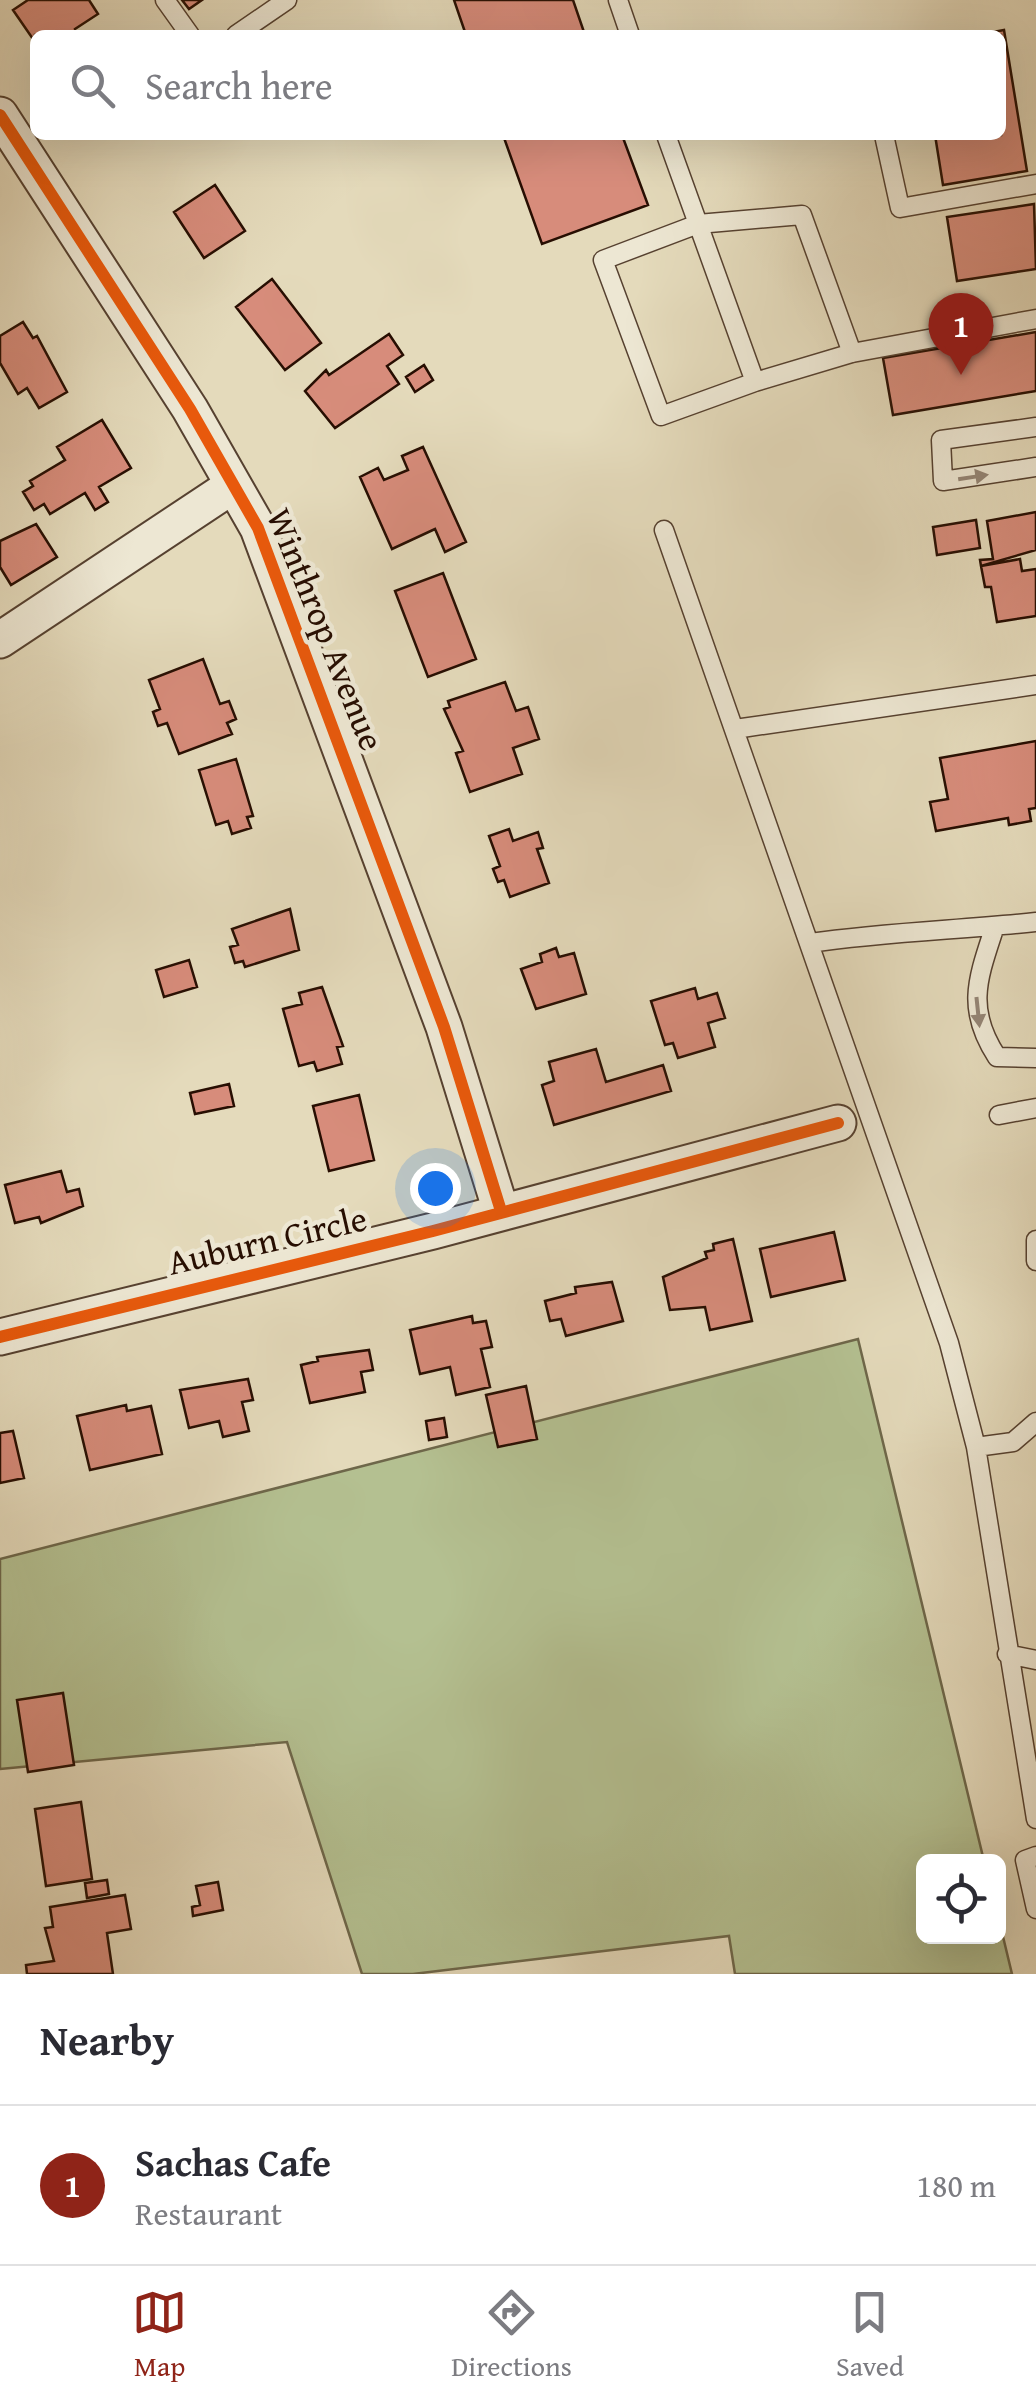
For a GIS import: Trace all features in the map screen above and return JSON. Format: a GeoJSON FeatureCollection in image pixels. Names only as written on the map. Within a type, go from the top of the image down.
{"type":"FeatureCollection","features":[{"type":"Feature","properties":{"kind":"street","name":"Winthrop Avenue"},"geometry":{"type":"LineString","coordinates":[[0,115],[190,409],[258,528],[444,1027],[501,1211]]}},
{"type":"Feature","properties":{"kind":"street"},"geometry":{"type":"LineString","coordinates":[[0,640],[232,486]]}},
{"type":"Feature","properties":{"kind":"street","name":"Auburn Circle"},"geometry":{"type":"LineString","coordinates":[[0,1337],[838,1123]]}},
{"type":"Feature","properties":{"kind":"lane"},"geometry":{"type":"LineString","coordinates":[[165,0],[186,30]]}},
{"type":"Feature","properties":{"kind":"lane"},"geometry":{"type":"LineString","coordinates":[[243,30],[286,0]]}},
{"type":"Feature","properties":{"kind":"lane"},"geometry":{"type":"LineString","coordinates":[[618,0],[628,30]]}},
{"type":"Feature","properties":{"kind":"lane"},"geometry":{"type":"LineString","coordinates":[[668,140],[754,382]]}},
{"type":"Feature","properties":{"kind":"lane"},"geometry":{"type":"LineString","coordinates":[[885,140],[900,208],[1036,184]]}},
{"type":"Feature","properties":{"kind":"lane"},"geometry":{"type":"LineString","coordinates":[[852,353],[802,215],[698,224],[603,260],[662,416],[754,382],[852,353],[1036,319]]}},
{"type":"Feature","properties":{"kind":"lane"},"geometry":{"type":"LineString","coordinates":[[1036,427],[941,440],[943,481],[1036,467]]}},
{"type":"Feature","properties":{"kind":"lane"},"geometry":{"type":"LineString","coordinates":[[664,530],[950,1343],[976,1447],[1036,1819]]}},
{"type":"Feature","properties":{"kind":"lane"},"geometry":{"type":"LineString","coordinates":[[735,729],[1036,685]]}},
{"type":"Feature","properties":{"kind":"lane"},"geometry":{"type":"LineString","coordinates":[[810,942],[907,929],[1036,922]]}},
{"type":"Feature","properties":{"kind":"lane"},"geometry":{"type":"LineString","coordinates":[[995,926],[976,987],[980,1032],[996,1057],[1036,1058]]}},
{"type":"Feature","properties":{"kind":"lane"},"geometry":{"type":"LineString","coordinates":[[999,1116],[1036,1108]]}},
{"type":"Feature","properties":{"kind":"lane"},"geometry":{"type":"LineString","coordinates":[[1036,1240],[1036,1261]]}},
{"type":"Feature","properties":{"kind":"lane"},"geometry":{"type":"LineString","coordinates":[[976,1447],[1013,1442],[1036,1422]]}},
{"type":"Feature","properties":{"kind":"lane"},"geometry":{"type":"LineString","coordinates":[[1007,1654],[1036,1660]]}},
{"type":"Feature","properties":{"kind":"lane"},"geometry":{"type":"LineString","coordinates":[[1036,1856],[1025,1860],[1036,1909]]}},
{"type":"Feature","properties":{"kind":"green space"},"geometry":{"type":"Polygon","coordinates":[[[858,1339],[982,1854],[916,1854],[916,1944],[1005,1944],[1012,1974],[735,1974],[729,1936],[413,1974],[362,1974],[287,1742],[0,1769],[0,1559],[858,1339]]]}},
{"type":"Feature","properties":{"kind":"building"},"geometry":{"type":"Polygon","coordinates":[[[28,0],[89,0],[98,14],[75,30],[30,30],[30,35],[13,10],[28,0]]]}},
{"type":"Feature","properties":{"kind":"building"},"geometry":{"type":"Polygon","coordinates":[[[182,0],[202,0],[189,9],[182,0]]]}},
{"type":"Feature","properties":{"kind":"building"},"geometry":{"type":"Polygon","coordinates":[[[454,0],[573,0],[583,30],[464,30],[454,0]]]}},
{"type":"Feature","properties":{"kind":"building"},"geometry":{"type":"Polygon","coordinates":[[[1006,42],[1027,171],[943,185],[936,140],[1006,140],[1006,42]]]}},
{"type":"Feature","properties":{"kind":"building"},"geometry":{"type":"Polygon","coordinates":[[[505,140],[624,140],[648,205],[542,244],[505,140]]]}},
{"type":"Feature","properties":{"kind":"building"},"geometry":{"type":"Polygon","coordinates":[[[215,185],[245,231],[204,258],[174,212],[215,185]]]}},
{"type":"Feature","properties":{"kind":"building"},"geometry":{"type":"Polygon","coordinates":[[[1034,204],[1036,269],[957,281],[947,217],[1034,204]]]}},
{"type":"Feature","properties":{"kind":"building"},"geometry":{"type":"Polygon","coordinates":[[[272,279],[321,343],[285,370],[236,307],[272,279]]]}},
{"type":"Feature","properties":{"kind":"building"},"geometry":{"type":"Polygon","coordinates":[[[23,322],[33,338],[37,336],[67,392],[39,408],[27,388],[18,394],[0,363],[0,336],[23,322]]]}},
{"type":"Feature","properties":{"kind":"building"},"geometry":{"type":"Polygon","coordinates":[[[1036,332],[1036,391],[893,415],[883,358],[1036,332]]]}},
{"type":"Feature","properties":{"kind":"building"},"geometry":{"type":"Polygon","coordinates":[[[389,334],[403,355],[387,366],[399,384],[335,428],[305,391],[326,370],[329,375],[389,334]]]}},
{"type":"Feature","properties":{"kind":"building"},"geometry":{"type":"Polygon","coordinates":[[[424,365],[433,380],[415,392],[406,377],[424,365]]]}},
{"type":"Feature","properties":{"kind":"building"},"geometry":{"type":"Polygon","coordinates":[[[102,420],[131,468],[99,487],[108,502],[95,510],[85,493],[50,514],[44,504],[34,510],[23,492],[33,486],[30,481],[65,460],[57,447],[102,420]]]}},
{"type":"Feature","properties":{"kind":"building"},"geometry":{"type":"Polygon","coordinates":[[[423,447],[466,542],[445,552],[435,529],[392,549],[360,477],[378,468],[384,480],[408,470],[402,456],[423,447]]]}},
{"type":"Feature","properties":{"kind":"building"},"geometry":{"type":"Polygon","coordinates":[[[1036,512],[1036,550],[981,566],[980,560],[993,559],[987,521],[1036,512]]]}},
{"type":"Feature","properties":{"kind":"building"},"geometry":{"type":"Polygon","coordinates":[[[976,520],[980,548],[937,555],[933,527],[976,520]]]}},
{"type":"Feature","properties":{"kind":"building"},"geometry":{"type":"Polygon","coordinates":[[[36,524],[57,557],[11,585],[0,567],[0,541],[36,524]]]}},
{"type":"Feature","properties":{"kind":"building"},"geometry":{"type":"Polygon","coordinates":[[[1020,559],[1022,571],[1036,569],[1036,616],[997,622],[991,587],[985,587],[981,566],[1020,559]]]}},
{"type":"Feature","properties":{"kind":"building"},"geometry":{"type":"Polygon","coordinates":[[[443,573],[476,659],[428,677],[395,591],[443,573]]]}},
{"type":"Feature","properties":{"kind":"building"},"geometry":{"type":"Polygon","coordinates":[[[203,659],[220,704],[229,701],[236,719],[227,723],[232,734],[179,754],[167,723],[158,726],[153,712],[160,709],[149,680],[203,659]]]}},
{"type":"Feature","properties":{"kind":"building"},"geometry":{"type":"Polygon","coordinates":[[[505,682],[516,711],[528,707],[539,739],[513,748],[522,774],[470,792],[456,753],[463,751],[444,709],[450,707],[448,701],[505,682]]]}},
{"type":"Feature","properties":{"kind":"building"},"geometry":{"type":"Polygon","coordinates":[[[1036,741],[1036,808],[1029,809],[1031,821],[1009,825],[1008,818],[936,831],[930,802],[948,799],[940,758],[1036,741]]]}},
{"type":"Feature","properties":{"kind":"building"},"geometry":{"type":"Polygon","coordinates":[[[236,759],[253,816],[247,817],[251,828],[232,834],[228,821],[216,825],[199,770],[236,759]]]}},
{"type":"Feature","properties":{"kind":"building"},"geometry":{"type":"Polygon","coordinates":[[[509,829],[513,841],[538,832],[543,848],[537,849],[549,883],[510,897],[504,880],[498,882],[493,869],[500,866],[489,836],[509,829]]]}},
{"type":"Feature","properties":{"kind":"building"},"geometry":{"type":"Polygon","coordinates":[[[290,909],[299,950],[245,967],[243,961],[235,963],[230,947],[238,945],[232,929],[290,909]]]}},
{"type":"Feature","properties":{"kind":"building"},"geometry":{"type":"Polygon","coordinates":[[[556,948],[559,957],[574,953],[586,994],[536,1009],[521,969],[542,962],[540,954],[556,948]]]}},
{"type":"Feature","properties":{"kind":"building"},"geometry":{"type":"Polygon","coordinates":[[[189,960],[197,987],[164,997],[156,970],[189,960]]]}},
{"type":"Feature","properties":{"kind":"building"},"geometry":{"type":"Polygon","coordinates":[[[322,987],[343,1046],[337,1047],[342,1064],[317,1071],[314,1062],[299,1066],[283,1009],[302,1004],[299,993],[322,987]]]}},
{"type":"Feature","properties":{"kind":"building"},"geometry":{"type":"Polygon","coordinates":[[[695,988],[698,999],[717,993],[725,1018],[708,1023],[715,1047],[678,1058],[673,1043],[665,1045],[651,1001],[695,988]]]}},
{"type":"Feature","properties":{"kind":"building"},"geometry":{"type":"Polygon","coordinates":[[[596,1049],[606,1082],[663,1065],[671,1091],[554,1125],[542,1085],[554,1081],[549,1062],[596,1049]]]}},
{"type":"Feature","properties":{"kind":"building"},"geometry":{"type":"Polygon","coordinates":[[[229,1084],[234,1106],[195,1114],[190,1093],[229,1084]]]}},
{"type":"Feature","properties":{"kind":"building"},"geometry":{"type":"Polygon","coordinates":[[[359,1095],[374,1160],[329,1171],[313,1106],[359,1095]]]}},
{"type":"Feature","properties":{"kind":"building"},"geometry":{"type":"Polygon","coordinates":[[[61,1171],[67,1192],[79,1189],[83,1206],[41,1223],[39,1217],[15,1223],[5,1185],[61,1171]]]}},
{"type":"Feature","properties":{"kind":"building"},"geometry":{"type":"Polygon","coordinates":[[[834,1232],[845,1280],[771,1297],[760,1249],[834,1232]]]}},
{"type":"Feature","properties":{"kind":"building"},"geometry":{"type":"Polygon","coordinates":[[[733,1239],[752,1321],[710,1330],[705,1307],[670,1310],[663,1277],[707,1258],[705,1252],[714,1250],[713,1244],[733,1239]]]}},
{"type":"Feature","properties":{"kind":"building"},"geometry":{"type":"Polygon","coordinates":[[[612,1282],[623,1321],[566,1336],[561,1319],[550,1321],[545,1301],[576,1293],[575,1287],[612,1282]]]}},
{"type":"Feature","properties":{"kind":"building"},"geometry":{"type":"Polygon","coordinates":[[[472,1316],[473,1323],[486,1321],[492,1347],[481,1349],[490,1387],[456,1395],[450,1367],[420,1374],[410,1330],[472,1316]]]}},
{"type":"Feature","properties":{"kind":"building"},"geometry":{"type":"Polygon","coordinates":[[[369,1350],[373,1370],[361,1372],[365,1392],[310,1403],[301,1365],[318,1361],[317,1357],[369,1350]]]}},
{"type":"Feature","properties":{"kind":"building"},"geometry":{"type":"Polygon","coordinates":[[[248,1379],[253,1400],[242,1402],[249,1431],[223,1437],[219,1421],[189,1428],[180,1390],[248,1379]]]}},
{"type":"Feature","properties":{"kind":"building"},"geometry":{"type":"Polygon","coordinates":[[[526,1386],[537,1439],[498,1447],[486,1395],[526,1386]]]}},
{"type":"Feature","properties":{"kind":"building"},"geometry":{"type":"Polygon","coordinates":[[[126,1405],[127,1411],[151,1406],[162,1454],[90,1470],[77,1416],[126,1405]]]}},
{"type":"Feature","properties":{"kind":"building"},"geometry":{"type":"Polygon","coordinates":[[[444,1418],[447,1437],[429,1440],[426,1421],[444,1418]]]}},
{"type":"Feature","properties":{"kind":"building"},"geometry":{"type":"Polygon","coordinates":[[[13,1431],[24,1478],[0,1483],[0,1433],[13,1431]]]}},
{"type":"Feature","properties":{"kind":"building"},"geometry":{"type":"Polygon","coordinates":[[[63,1693],[74,1765],[28,1772],[17,1700],[63,1693]]]}},
{"type":"Feature","properties":{"kind":"building"},"geometry":{"type":"Polygon","coordinates":[[[81,1802],[92,1879],[46,1886],[35,1809],[81,1802]]]}},
{"type":"Feature","properties":{"kind":"building"},"geometry":{"type":"Polygon","coordinates":[[[107,1880],[109,1894],[87,1898],[85,1883],[107,1880]]]}},
{"type":"Feature","properties":{"kind":"building"},"geometry":{"type":"Polygon","coordinates":[[[218,1882],[223,1910],[193,1916],[192,1907],[200,1905],[196,1886],[218,1882]]]}},
{"type":"Feature","properties":{"kind":"building"},"geometry":{"type":"Polygon","coordinates":[[[125,1895],[131,1929],[107,1933],[113,1974],[27,1974],[26,1965],[54,1961],[45,1928],[53,1927],[50,1907],[125,1895]]]}},
{"type":"Feature","properties":{"kind":"cycle path"},"geometry":{"type":"LineString","coordinates":[[0,115],[190,409],[258,528],[444,1027],[501,1211]]}},
{"type":"Feature","properties":{"kind":"cycle path"},"geometry":{"type":"LineString","coordinates":[[0,1337],[433,1231],[838,1123]]}},
{"type":"Feature","properties":{"kind":"place","name":"Sachas Cafe"},"geometry":{"type":"Point","coordinates":[961,375]}}]}
